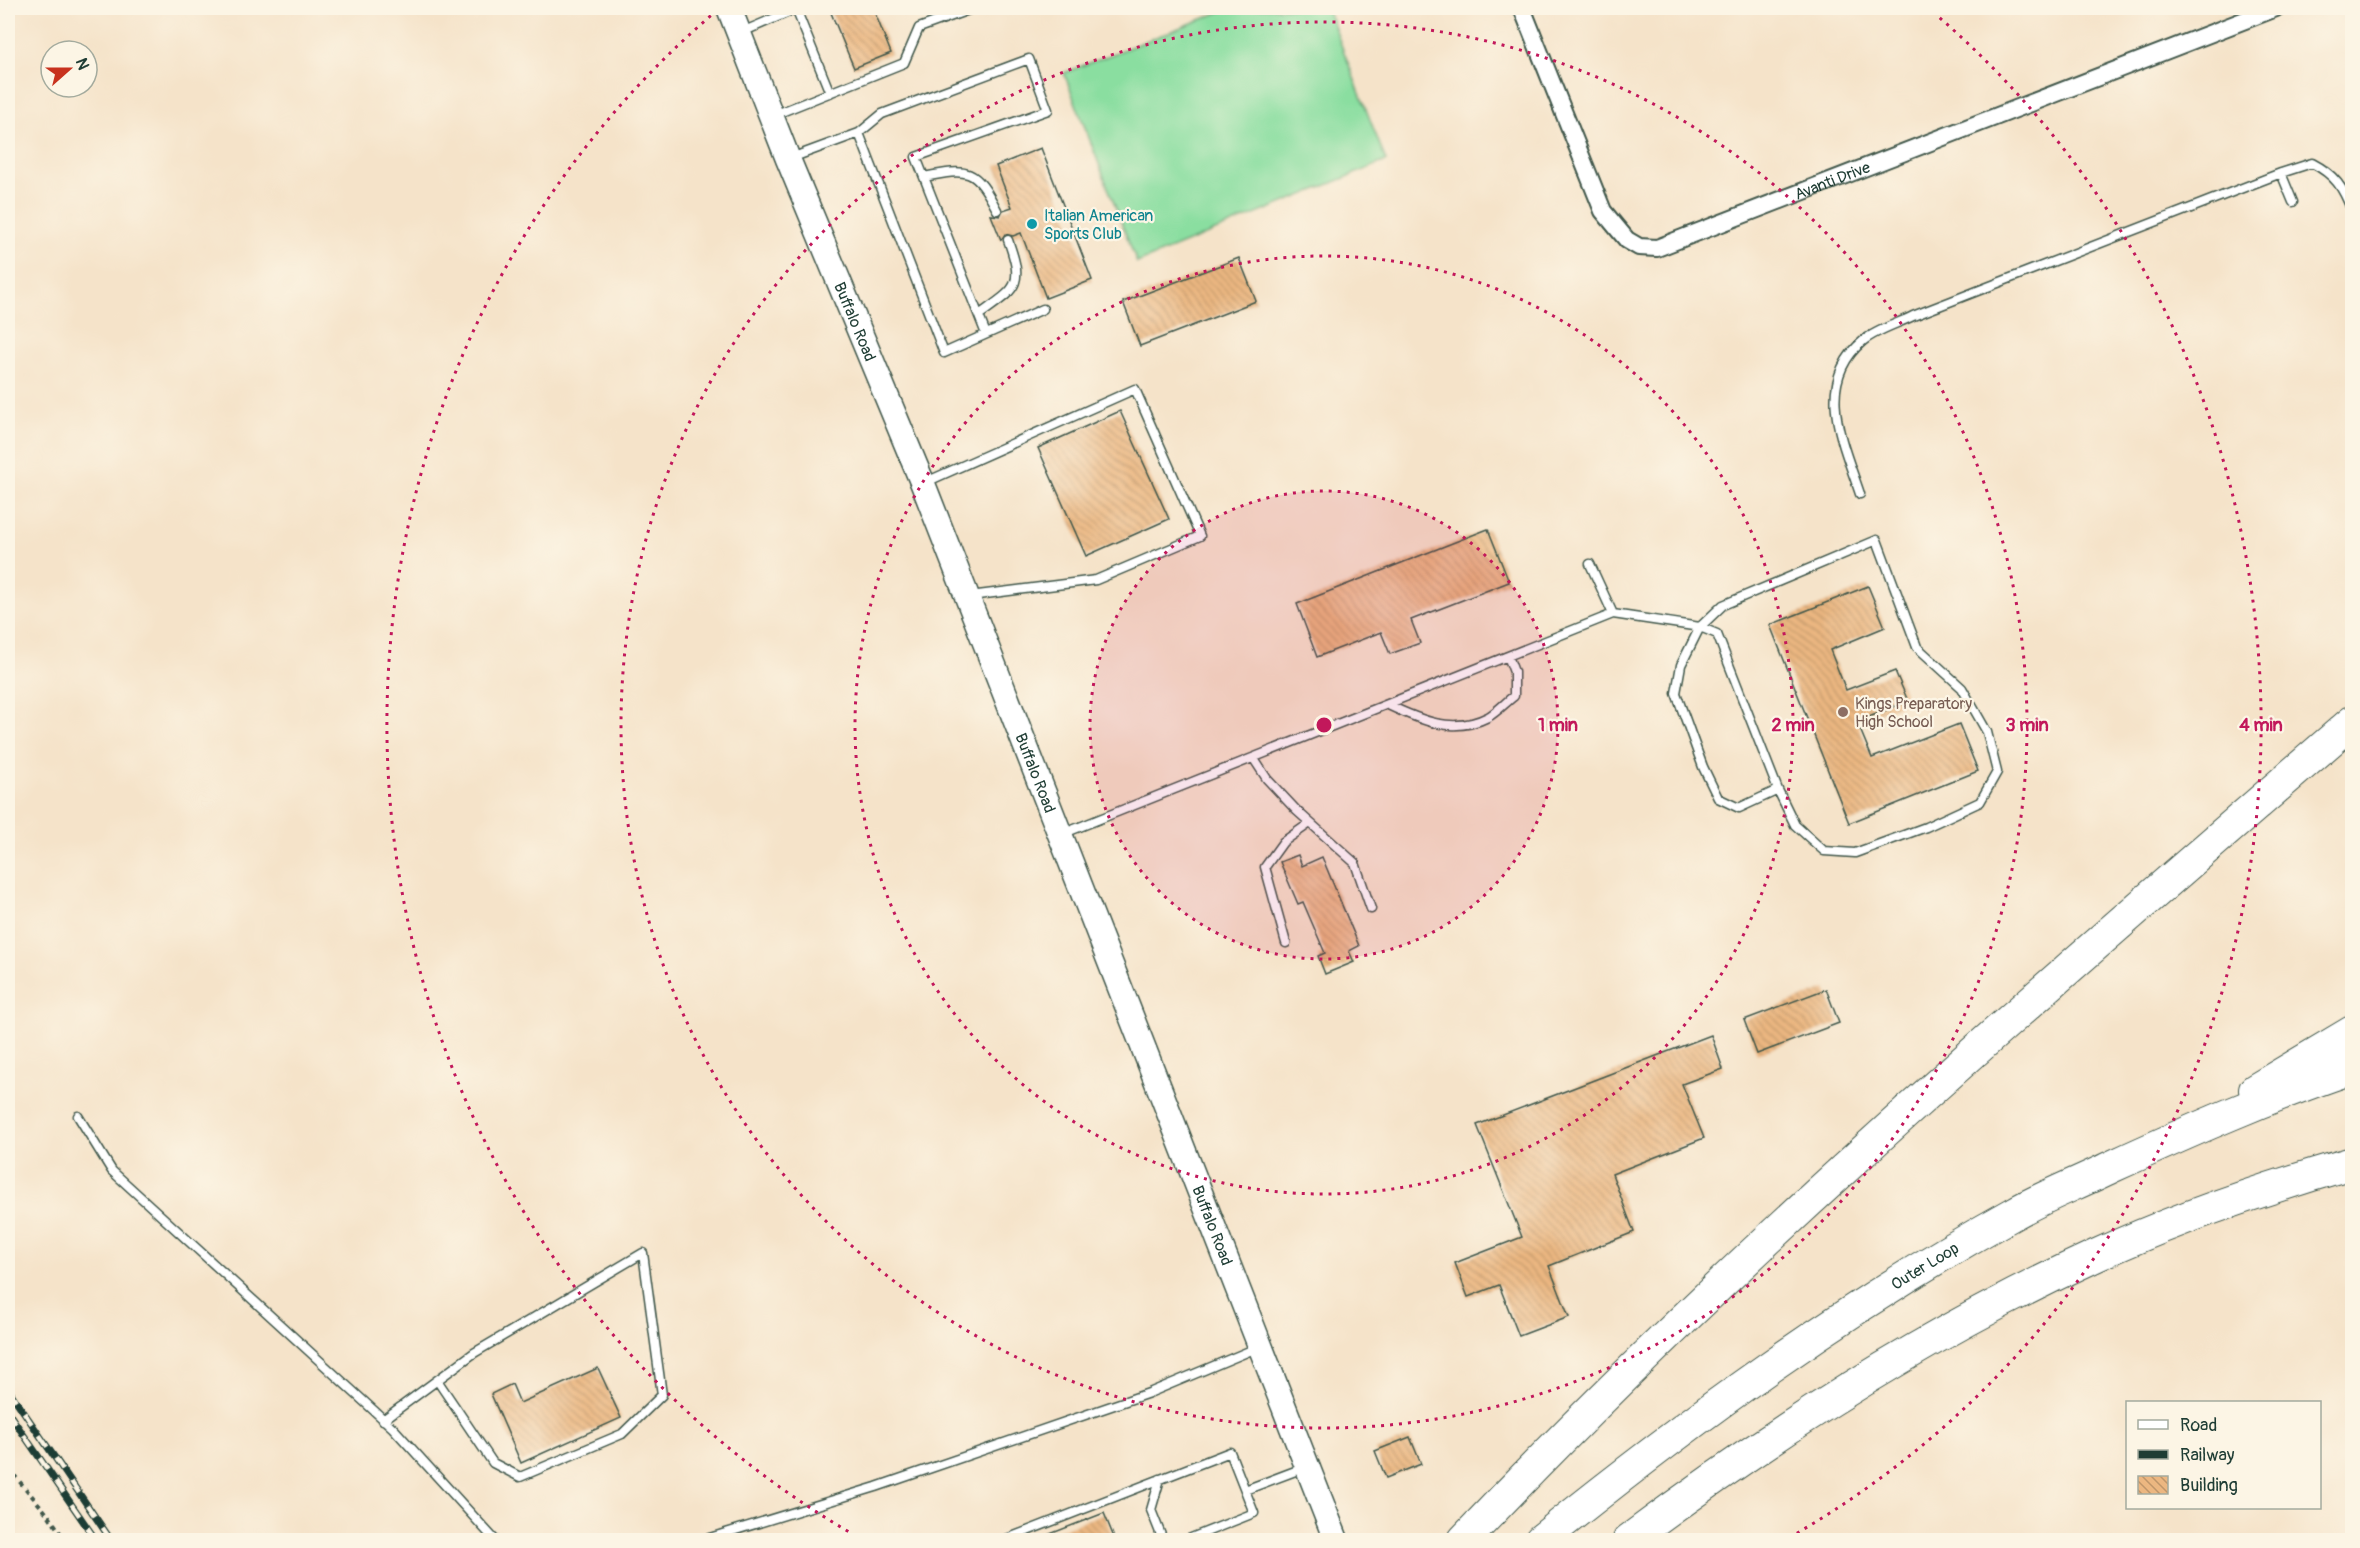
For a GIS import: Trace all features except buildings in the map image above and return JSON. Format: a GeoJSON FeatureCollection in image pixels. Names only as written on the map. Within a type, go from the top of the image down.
{"type":"FeatureCollection","features":[{"type":"Feature","properties":{"kind":"highway"},"geometry":{"type":"LineString","coordinates":[[1464,1540],[1677,1324],[1961,1062],[2352,722]]}},
{"type":"Feature","properties":{"kind":"highway"},"geometry":{"type":"LineString","coordinates":[[2181,1135],[2352,1032]]}},
{"type":"Feature","properties":{"kind":"highway","name":"Outer Loop"},"geometry":{"type":"LineString","coordinates":[[1541,1540],[1626,1471],[1778,1359],[1929,1263],[2015,1212],[2181,1135],[2352,1068]]}},
{"type":"Feature","properties":{"kind":"highway"},"geometry":{"type":"LineString","coordinates":[[1629,1540],[1716,1475],[1865,1378],[1960,1324],[2097,1255],[2255,1191],[2352,1163]]}},
{"type":"Feature","properties":{"kind":"main road","name":"Buffalo Road"},"geometry":{"type":"LineString","coordinates":[[729,8],[788,159],[923,484],[1336,1540]]}},
{"type":"Feature","properties":{"kind":"street","name":"Avanti Drive"},"geometry":{"type":"LineString","coordinates":[[1522,8],[1603,211],[1627,240],[1639,248],[1657,248],[2276,8]]}},
{"type":"Feature","properties":{"kind":"lane"},"geometry":{"type":"LineString","coordinates":[[771,116],[904,63],[919,28],[974,8]]}},
{"type":"Feature","properties":{"kind":"lane"},"geometry":{"type":"LineString","coordinates":[[738,33],[796,9],[830,93]]}},
{"type":"Feature","properties":{"kind":"lane"},"geometry":{"type":"LineString","coordinates":[[788,159],[859,133],[882,114],[1029,59],[1048,110],[916,157],[987,334]]}},
{"type":"Feature","properties":{"kind":"lane"},"geometry":{"type":"LineString","coordinates":[[859,133],[944,353],[1043,309]]}},
{"type":"Feature","properties":{"kind":"lane"},"geometry":{"type":"LineString","coordinates":[[1860,494],[1833,408],[1838,383],[1848,356],[1865,339],[1913,316],[2312,163],[2330,173],[2346,195],[2352,211]]}},
{"type":"Feature","properties":{"kind":"lane"},"geometry":{"type":"LineString","coordinates":[[924,177],[959,170],[981,181],[997,210]]}},
{"type":"Feature","properties":{"kind":"lane"},"geometry":{"type":"LineString","coordinates":[[2281,173],[2293,202]]}},
{"type":"Feature","properties":{"kind":"lane"},"geometry":{"type":"LineString","coordinates":[[979,315],[1012,291],[1018,268],[1008,240]]}},
{"type":"Feature","properties":{"kind":"lane"},"geometry":{"type":"LineString","coordinates":[[923,484],[1135,389],[1200,536],[1096,580],[967,597]]}},
{"type":"Feature","properties":{"kind":"lane"},"geometry":{"type":"LineString","coordinates":[[1061,834],[1613,614],[1700,627],[1717,634],[1778,790],[1795,825],[1824,851],[1856,853],[1926,827],[1980,802],[1997,772],[1987,732],[1962,688],[1917,647],[1877,540],[1723,605],[1700,627],[1682,665],[1676,693],[1708,778],[1718,798],[1739,808],[1778,790]]}},
{"type":"Feature","properties":{"kind":"lane"},"geometry":{"type":"LineString","coordinates":[[1590,564],[1613,614]]}},
{"type":"Feature","properties":{"kind":"lane"},"geometry":{"type":"LineString","coordinates":[[1388,705],[1425,723],[1455,726],[1488,717],[1514,696],[1514,672],[1508,656]]}},
{"type":"Feature","properties":{"kind":"lane"},"geometry":{"type":"LineString","coordinates":[[1254,759],[1267,780],[1310,824],[1355,863],[1371,909]]}},
{"type":"Feature","properties":{"kind":"lane"},"geometry":{"type":"LineString","coordinates":[[1286,943],[1265,867],[1283,842],[1310,824]]}},
{"type":"Feature","properties":{"kind":"lane"},"geometry":{"type":"LineString","coordinates":[[78,1116],[112,1171],[383,1419],[495,1540]]}},
{"type":"Feature","properties":{"kind":"lane"},"geometry":{"type":"LineString","coordinates":[[383,1419],[474,1353],[643,1253],[662,1395],[622,1434],[520,1477],[493,1463],[437,1380]]}},
{"type":"Feature","properties":{"kind":"lane"},"geometry":{"type":"LineString","coordinates":[[702,1540],[876,1487],[1149,1393],[1262,1346]]}},
{"type":"Feature","properties":{"kind":"lane"},"geometry":{"type":"LineString","coordinates":[[1004,1540],[1230,1452],[1254,1513],[1186,1540]]}},
{"type":"Feature","properties":{"kind":"lane"},"geometry":{"type":"LineString","coordinates":[[1245,1490],[1307,1466]]}},
{"type":"Feature","properties":{"kind":"lane"},"geometry":{"type":"LineString","coordinates":[[1160,1479],[1151,1510],[1163,1540]]}},
{"type":"Feature","properties":{"kind":"path"},"geometry":{"type":"LineString","coordinates":[[8,1468],[49,1516],[65,1540]]}},
{"type":"Feature","properties":{"kind":"green space"},"geometry":{"type":"Polygon","coordinates":[[[1230,8],[1327,8],[1386,161],[1137,263],[1064,73],[1230,8]]]}},
{"type":"Feature","properties":{"kind":"railway"},"geometry":{"type":"LineString","coordinates":[[8,1389],[111,1540]]}},
{"type":"Feature","properties":{"kind":"railway"},"geometry":{"type":"LineString","coordinates":[[8,1412],[96,1540]]}},
{"type":"Feature","properties":{"kind":"place","name":"Italian American Sports Club"},"geometry":{"type":"Point","coordinates":[1032,224]}},
{"type":"Feature","properties":{"kind":"place","name":"Kings Preparatory High School"},"geometry":{"type":"Point","coordinates":[1843,712]}}]}
